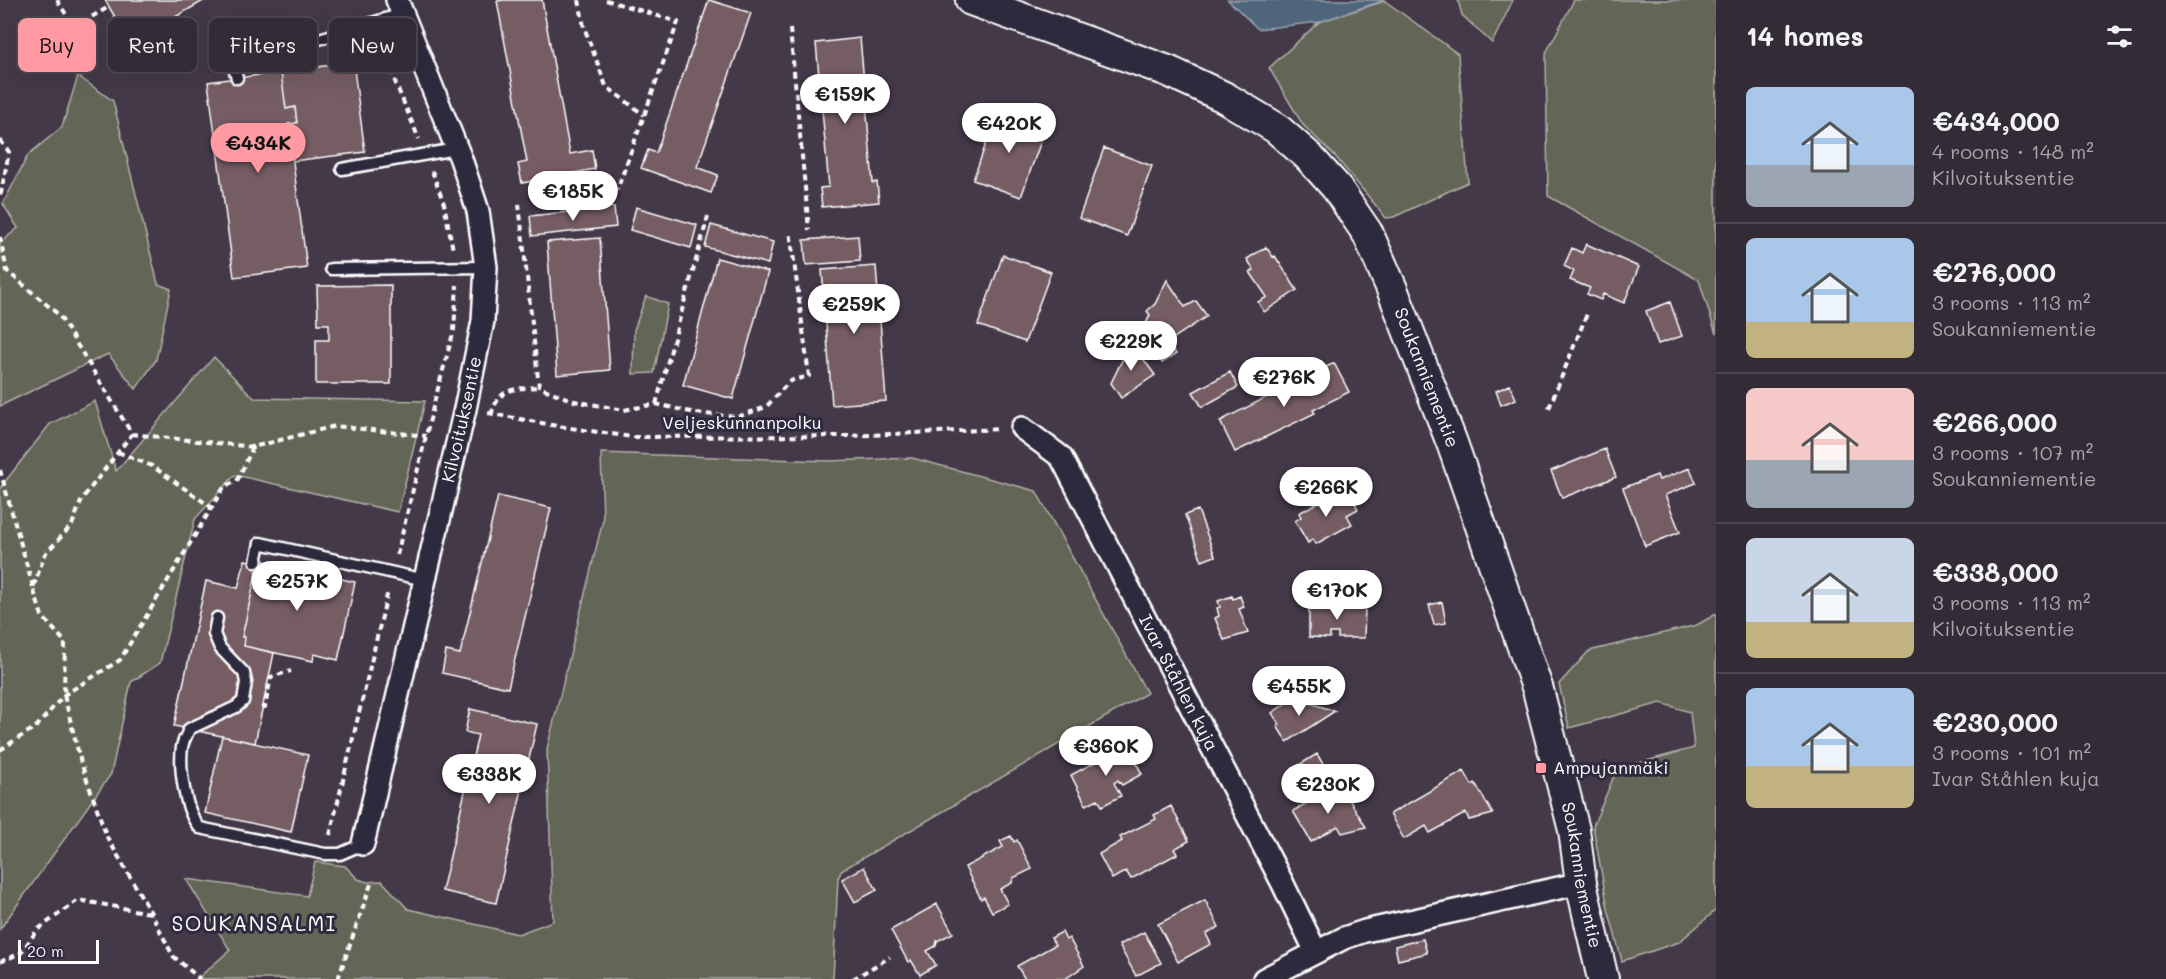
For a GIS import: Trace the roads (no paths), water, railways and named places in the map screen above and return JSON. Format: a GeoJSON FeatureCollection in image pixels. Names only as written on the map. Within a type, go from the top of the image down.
{"type":"FeatureCollection","features":[{"type":"Feature","properties":{"kind":"street","name":"Soukanniementie"},"geometry":{"type":"LineString","coordinates":[[971,0],[1168,71],[1224,97],[1276,128],[1308,156],[1336,187],[1368,234],[1452,443],[1538,690],[1574,830],[1581,883],[1603,979]]}},
{"type":"Feature","properties":{"kind":"street","name":"Kilvoituksentie"},"geometry":{"type":"LineString","coordinates":[[363,844],[465,409],[483,321],[486,267],[478,211],[400,7]]}},
{"type":"Feature","properties":{"kind":"street","name":"Ivar Ståhlen kuja"},"geometry":{"type":"LineString","coordinates":[[1022,428],[1061,457],[1282,882],[1316,952]]}},
{"type":"Feature","properties":{"kind":"street"},"geometry":{"type":"LineString","coordinates":[[1264,979],[1298,971],[1316,952],[1344,938],[1365,931],[1581,883]]}},
{"type":"Feature","properties":{"kind":"lane"},"geometry":{"type":"LineString","coordinates":[[237,78],[233,65],[371,23],[400,7]]}},
{"type":"Feature","properties":{"kind":"lane"},"geometry":{"type":"LineString","coordinates":[[342,169],[456,149]]}},
{"type":"Feature","properties":{"kind":"lane"},"geometry":{"type":"LineString","coordinates":[[331,269],[486,267]]}},
{"type":"Feature","properties":{"kind":"lane"},"geometry":{"type":"LineString","coordinates":[[256,562],[260,543],[425,580]]}},
{"type":"Feature","properties":{"kind":"lane"},"geometry":{"type":"LineString","coordinates":[[217,618],[214,634],[220,648],[244,673],[246,682],[243,701],[236,707],[189,729],[182,745],[181,775],[192,820],[200,828],[325,854],[340,854],[363,844]]}},
{"type":"Feature","properties":{"kind":"water"},"geometry":{"type":"Polygon","coordinates":[[[1228,0],[1385,0],[1319,22],[1258,29],[1228,0]]]}},
{"type":"Feature","properties":{"kind":"place","name":"Ampujanmäki"},"geometry":{"type":"Point","coordinates":[1541,768]}},
{"type":"Feature","properties":{"kind":"district","name":"SOUKANSALMI"},"geometry":{"type":"Point","coordinates":[254,924]}}]}
